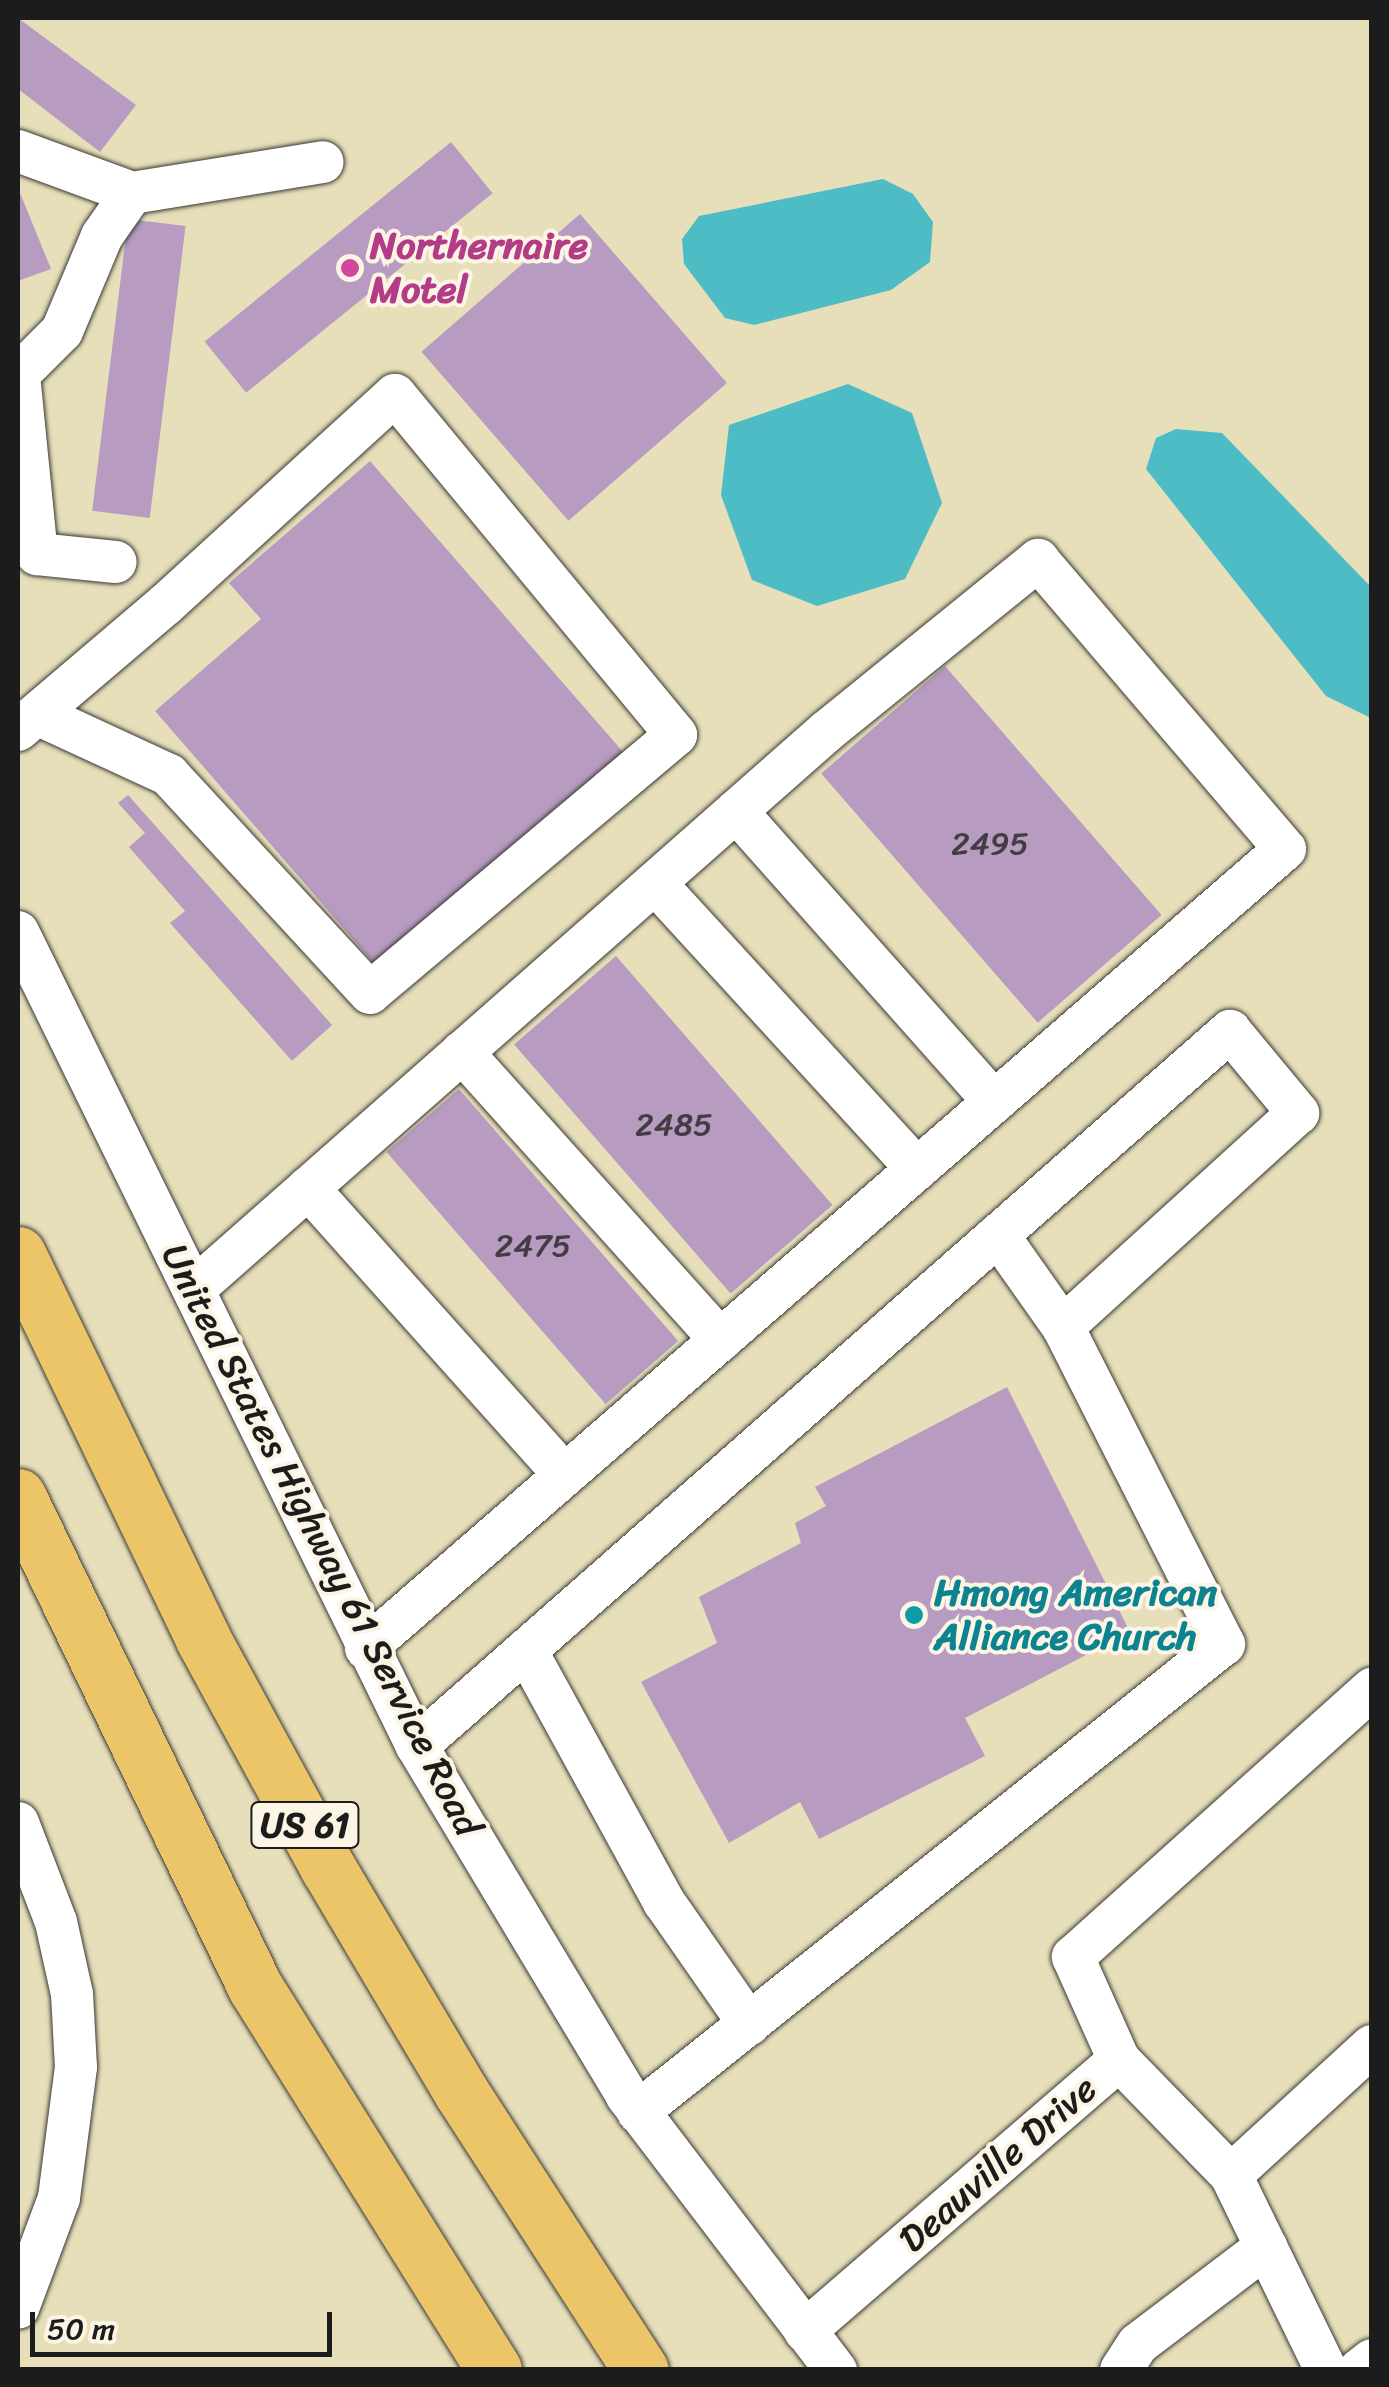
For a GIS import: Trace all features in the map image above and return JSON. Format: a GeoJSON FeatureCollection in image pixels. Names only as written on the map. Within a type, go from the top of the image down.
{"type":"FeatureCollection","features":[{"type":"Feature","properties":{"kind":"main road","name":"US 61"},"geometry":{"type":"LineString","coordinates":[[18,1254],[204,1639],[328,1868],[461,2092],[641,2370]]}},
{"type":"Feature","properties":{"kind":"main road","name":"US 61"},"geometry":{"type":"LineString","coordinates":[[18,1496],[255,1988],[494,2370]]}},
{"type":"Feature","properties":{"kind":"street"},"geometry":{"type":"LineString","coordinates":[[18,152],[132,193],[323,162]]}},
{"type":"Feature","properties":{"kind":"street"},"geometry":{"type":"LineString","coordinates":[[116,562],[37,554],[18,375],[62,331],[102,236],[132,193]]}},
{"type":"Feature","properties":{"kind":"street"},"geometry":{"type":"LineString","coordinates":[[395,396],[676,735],[370,993],[169,775],[27,722],[395,396]]}},
{"type":"Feature","properties":{"kind":"street"},"geometry":{"type":"LineString","coordinates":[[195,1288],[736,811],[1038,560],[1285,849],[366,1648]]}},
{"type":"Feature","properties":{"kind":"street"},"geometry":{"type":"LineString","coordinates":[[736,811],[994,1102]]}},
{"type":"Feature","properties":{"kind":"street"},"geometry":{"type":"LineString","coordinates":[[655,883],[917,1169]]}},
{"type":"Feature","properties":{"kind":"street","name":"United States Highway 61 Service Road"},"geometry":{"type":"LineString","coordinates":[[18,932],[416,1746],[517,1922],[638,2112],[836,2370]]}},
{"type":"Feature","properties":{"kind":"street"},"geometry":{"type":"LineString","coordinates":[[416,1746],[1230,1031],[1298,1112],[1063,1327]]}},
{"type":"Feature","properties":{"kind":"street"},"geometry":{"type":"LineString","coordinates":[[462,1052],[720,1340]]}},
{"type":"Feature","properties":{"kind":"street"},"geometry":{"type":"LineString","coordinates":[[308,1188],[565,1474]]}},
{"type":"Feature","properties":{"kind":"street"},"geometry":{"type":"LineString","coordinates":[[638,2112],[1224,1644],[1063,1327],[998,1236]]}},
{"type":"Feature","properties":{"kind":"street"},"geometry":{"type":"LineString","coordinates":[[526,1650],[664,1902],[749,2024]]}},
{"type":"Feature","properties":{"kind":"street","name":"Deauville Drive"},"geometry":{"type":"LineString","coordinates":[[806,2331],[1119,2060],[1072,1957],[1372,1689]]}},
{"type":"Feature","properties":{"kind":"street"},"geometry":{"type":"LineString","coordinates":[[18,1823],[56,1922],[72,1994],[76,2067],[60,2198],[18,2308]]}},
{"type":"Feature","properties":{"kind":"street"},"geometry":{"type":"LineString","coordinates":[[1231,2174],[1372,2046]]}},
{"type":"Feature","properties":{"kind":"street"},"geometry":{"type":"LineString","coordinates":[[1119,2060],[1231,2174],[1326,2370]]}},
{"type":"Feature","properties":{"kind":"street"},"geometry":{"type":"LineString","coordinates":[[1121,2370],[1138,2344],[1266,2247]]}},
{"type":"Feature","properties":{"kind":"street"},"geometry":{"type":"LineString","coordinates":[[1359,2370],[1372,2360]]}},
{"type":"Feature","properties":{"kind":"water"},"geometry":{"type":"Polygon","coordinates":[[[883,179],[913,194],[933,222],[930,262],[891,290],[754,325],[725,318],[684,264],[682,239],[699,216],[883,179]]]}},
{"type":"Feature","properties":{"kind":"water"},"geometry":{"type":"Polygon","coordinates":[[[848,384],[912,413],[942,503],[905,579],[817,606],[752,580],[721,495],[729,425],[848,384]]]}},
{"type":"Feature","properties":{"kind":"water"},"geometry":{"type":"Polygon","coordinates":[[[1176,429],[1222,433],[1371,587],[1371,718],[1326,696],[1146,469],[1156,438],[1176,429]]]}},
{"type":"Feature","properties":{"kind":"building"},"geometry":{"type":"Polygon","coordinates":[[[18,18],[136,105],[100,152],[18,89],[18,18]]]}},
{"type":"Feature","properties":{"kind":"building","name":"Northernaire Motel"},"geometry":{"type":"Polygon","coordinates":[[[451,142],[493,193],[246,393],[205,341],[451,142]]]}},
{"type":"Feature","properties":{"kind":"building"},"geometry":{"type":"Polygon","coordinates":[[[18,188],[51,269],[18,281],[18,188]]]}},
{"type":"Feature","properties":{"kind":"building"},"geometry":{"type":"Polygon","coordinates":[[[580,214],[727,383],[568,521],[422,352],[580,214]]]}},
{"type":"Feature","properties":{"kind":"building"},"geometry":{"type":"Polygon","coordinates":[[[128,219],[186,226],[150,518],[92,511],[128,219]]]}},
{"type":"Feature","properties":{"kind":"building"},"geometry":{"type":"Polygon","coordinates":[[[370,461],[624,753],[378,968],[155,711],[261,619],[229,583],[370,461]]]}},
{"type":"Feature","properties":{"kind":"building"},"geometry":{"type":"Polygon","coordinates":[[[945,666],[1161,915],[1038,1023],[821,774],[945,666]]]}},
{"type":"Feature","properties":{"kind":"building"},"geometry":{"type":"Polygon","coordinates":[[[128,795],[332,1025],[292,1061],[170,923],[185,911],[129,847],[145,833],[118,803],[128,795]]]}},
{"type":"Feature","properties":{"kind":"building"},"geometry":{"type":"Polygon","coordinates":[[[616,956],[832,1205],[731,1294],[514,1045],[616,956]]]}},
{"type":"Feature","properties":{"kind":"building"},"geometry":{"type":"Polygon","coordinates":[[[459,1089],[678,1341],[606,1404],[387,1152],[459,1089]]]}},
{"type":"Feature","properties":{"kind":"building","name":"Hmong American Alliance Church"},"geometry":{"type":"Polygon","coordinates":[[[1007,1387],[1130,1632],[965,1718],[985,1756],[819,1839],[800,1802],[729,1843],[641,1682],[717,1643],[699,1597],[801,1543],[795,1523],[826,1506],[815,1487],[1007,1387]]]}},
{"type":"Feature","properties":{"kind":"place","name":"Northernaire Motel"},"geometry":{"type":"Point","coordinates":[350,268]}},
{"type":"Feature","properties":{"kind":"place","name":"Hmong American Alliance Church"},"geometry":{"type":"Point","coordinates":[914,1615]}}]}
